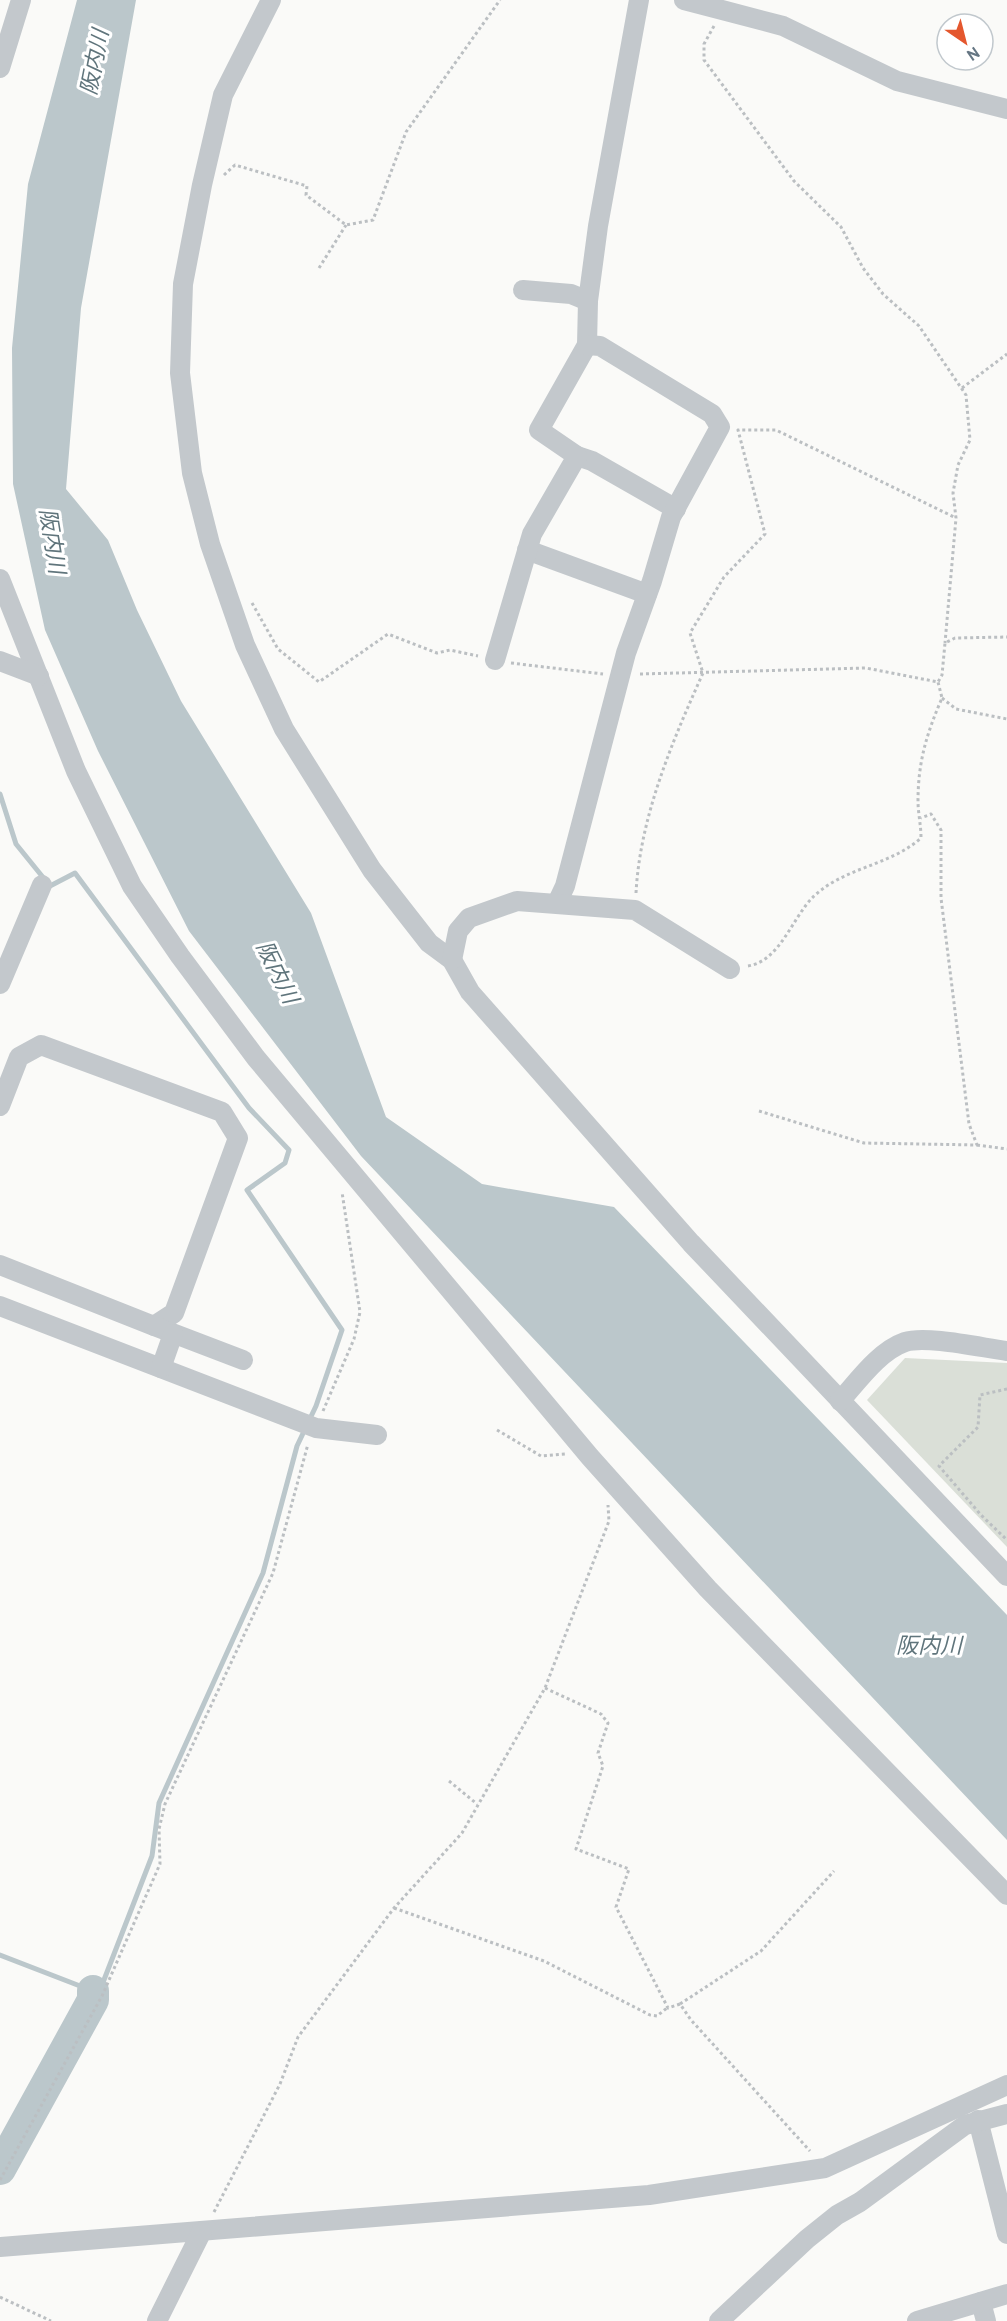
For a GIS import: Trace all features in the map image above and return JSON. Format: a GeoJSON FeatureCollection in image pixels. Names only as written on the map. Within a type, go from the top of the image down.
{"type":"FeatureCollection","features":[{"type":"Feature","properties":{"kind":"street"},"geometry":{"type":"LineString","coordinates":[[0,68],[21,0]]}},
{"type":"Feature","properties":{"kind":"street"},"geometry":{"type":"LineString","coordinates":[[271,0],[222,95],[183,284],[180,373],[192,473],[210,544],[244,645],[284,729],[372,870],[429,943],[452,960],[470,992],[692,1243],[1007,1576]]}},
{"type":"Feature","properties":{"kind":"street"},"geometry":{"type":"LineString","coordinates":[[639,0],[598,226],[588,301],[587,345],[539,430],[577,456],[592,461],[676,509]]}},
{"type":"Feature","properties":{"kind":"street"},"geometry":{"type":"LineString","coordinates":[[684,0],[783,26],[897,81],[1007,109]]}},
{"type":"Feature","properties":{"kind":"street"},"geometry":{"type":"LineString","coordinates":[[523,290],[572,294],[588,301]]}},
{"type":"Feature","properties":{"kind":"street"},"geometry":{"type":"LineString","coordinates":[[558,903],[565,886],[620,674],[647,594],[676,509],[720,427],[712,414],[600,346],[587,345]]}},
{"type":"Feature","properties":{"kind":"street"},"geometry":{"type":"LineString","coordinates":[[495,660],[532,534],[577,456]]}},
{"type":"Feature","properties":{"kind":"street"},"geometry":{"type":"LineString","coordinates":[[527,550],[647,594]]}},
{"type":"Feature","properties":{"kind":"street"},"geometry":{"type":"LineString","coordinates":[[0,579],[76,771],[132,886],[256,1059],[590,1457],[708,1589],[1007,1895]]}},
{"type":"Feature","properties":{"kind":"street"},"geometry":{"type":"LineString","coordinates":[[0,661],[39,676]]}},
{"type":"Feature","properties":{"kind":"street"},"geometry":{"type":"LineString","coordinates":[[0,984],[42,885]]}},
{"type":"Feature","properties":{"kind":"street"},"geometry":{"type":"LineString","coordinates":[[452,960],[458,931],[469,918],[517,901],[635,910],[730,969]]}},
{"type":"Feature","properties":{"kind":"street"},"geometry":{"type":"LineString","coordinates":[[0,1106],[19,1057],[41,1045],[222,1112],[238,1138],[174,1313],[154,1326]]}},
{"type":"Feature","properties":{"kind":"street"},"geometry":{"type":"LineString","coordinates":[[0,1265],[243,1360]]}},
{"type":"Feature","properties":{"kind":"street"},"geometry":{"type":"LineString","coordinates":[[0,1306],[316,1428],[377,1435]]}},
{"type":"Feature","properties":{"kind":"street"},"geometry":{"type":"LineString","coordinates":[[161,1368],[172,1334]]}},
{"type":"Feature","properties":{"kind":"street"},"geometry":{"type":"LineString","coordinates":[[840,1401],[886,1352],[906,1342],[926,1341],[1007,1351]]}},
{"type":"Feature","properties":{"kind":"street"},"geometry":{"type":"LineString","coordinates":[[719,2321],[807,2239],[1007,2085]]}},
{"type":"Feature","properties":{"kind":"street"},"geometry":{"type":"LineString","coordinates":[[0,2247],[649,2195],[825,2168],[967,2118],[1007,2114]]}},
{"type":"Feature","properties":{"kind":"street"},"geometry":{"type":"LineString","coordinates":[[967,2118],[1007,2234]]}},
{"type":"Feature","properties":{"kind":"street"},"geometry":{"type":"LineString","coordinates":[[158,2321],[202,2231]]}},
{"type":"Feature","properties":{"kind":"street"},"geometry":{"type":"LineString","coordinates":[[917,2321],[983,2312],[1007,2294]]}},
{"type":"Feature","properties":{"kind":"path"},"geometry":{"type":"LineString","coordinates":[[320,267],[346,225],[372,220],[406,132],[500,0]]}},
{"type":"Feature","properties":{"kind":"path"},"geometry":{"type":"LineString","coordinates":[[722,10],[704,44],[704,60],[794,181],[841,227],[863,268],[883,294],[919,326],[966,395],[970,440],[958,465],[953,493],[956,518],[942,675],[938,682],[942,698],[924,739],[918,802],[921,837],[906,851],[846,874],[812,898],[790,932],[759,964],[730,969]]}},
{"type":"Feature","properties":{"kind":"path"},"geometry":{"type":"LineString","coordinates":[[221,179],[235,165],[307,186],[306,195],[346,225]]}},
{"type":"Feature","properties":{"kind":"path"},"geometry":{"type":"LineString","coordinates":[[962,388],[1007,354]]}},
{"type":"Feature","properties":{"kind":"path"},"geometry":{"type":"LineString","coordinates":[[635,910],[638,862],[653,802],[683,718],[704,673],[690,633],[724,577],[765,534],[738,430],[776,430],[956,518]]}},
{"type":"Feature","properties":{"kind":"path"},"geometry":{"type":"LineString","coordinates":[[249,598],[278,649],[320,682],[388,634],[437,652],[450,650],[519,665],[620,674],[866,669],[938,682]]}},
{"type":"Feature","properties":{"kind":"path"},"geometry":{"type":"LineString","coordinates":[[945,642],[955,638],[1007,637]]}},
{"type":"Feature","properties":{"kind":"path"},"geometry":{"type":"LineString","coordinates":[[942,698],[956,709],[1007,719]]}},
{"type":"Feature","properties":{"kind":"path"},"geometry":{"type":"LineString","coordinates":[[921,818],[931,814],[941,831],[941,898],[949,968],[969,1124],[977,1145]]}},
{"type":"Feature","properties":{"kind":"path"},"geometry":{"type":"LineString","coordinates":[[759,1111],[864,1143],[977,1145],[1007,1149]]}},
{"type":"Feature","properties":{"kind":"path"},"geometry":{"type":"LineString","coordinates":[[0,2180],[102,1996],[160,1864],[159,1829],[165,1804],[273,1573],[306,1448],[354,1339],[360,1312],[341,1180],[346,1164]]}},
{"type":"Feature","properties":{"kind":"path"},"geometry":{"type":"LineString","coordinates":[[1007,1389],[980,1395],[978,1427],[939,1466],[1007,1540]]}},
{"type":"Feature","properties":{"kind":"path"},"geometry":{"type":"LineString","coordinates":[[497,1430],[541,1456],[590,1457]]}},
{"type":"Feature","properties":{"kind":"path"},"geometry":{"type":"LineString","coordinates":[[202,2231],[280,2084],[298,2037],[394,1908],[462,1833],[545,1688],[609,1521],[608,1499]]}},
{"type":"Feature","properties":{"kind":"path"},"geometry":{"type":"LineString","coordinates":[[545,1688],[601,1714],[608,1723],[598,1753],[603,1766],[576,1850],[629,1869],[616,1907],[668,2008]]}},
{"type":"Feature","properties":{"kind":"path"},"geometry":{"type":"LineString","coordinates":[[449,1781],[477,1804]]}},
{"type":"Feature","properties":{"kind":"path"},"geometry":{"type":"LineString","coordinates":[[394,1908],[544,1961],[650,2015],[657,2016],[668,2008],[680,2004],[761,1950],[834,1870]]}},
{"type":"Feature","properties":{"kind":"path"},"geometry":{"type":"LineString","coordinates":[[680,2004],[691,2020],[825,2168]]}},
{"type":"Feature","properties":{"kind":"path"},"geometry":{"type":"LineString","coordinates":[[0,2298],[51,2321]]}},
{"type":"Feature","properties":{"kind":"shaded area"},"geometry":{"type":"Polygon","coordinates":[[[905,1358],[1007,1363],[1007,1547],[867,1400],[905,1358]]]}},
{"type":"Feature","properties":{"kind":"water","name":"阪内川"},"geometry":{"type":"Polygon","coordinates":[[[77,0],[136,0],[81,308],[66,489],[108,540],[137,610],[181,701],[311,913],[386,1117],[482,1184],[614,1207],[1007,1615],[1007,1840],[361,1156],[189,931],[98,751],[45,630],[13,484],[12,348],[28,184],[77,0]]]}},
{"type":"Feature","properties":{"kind":"waterway"},"geometry":{"type":"LineString","coordinates":[[0,794],[16,844],[50,886],[75,873],[249,1108],[289,1150],[285,1163],[247,1190],[342,1330],[316,1406],[297,1446],[263,1573],[159,1803],[152,1856],[102,1985],[93,1991],[0,1955]]}},
{"type":"Feature","properties":{"kind":"waterway"},"geometry":{"type":"LineString","coordinates":[[0,2169],[93,2000],[93,1991]]}}]}
